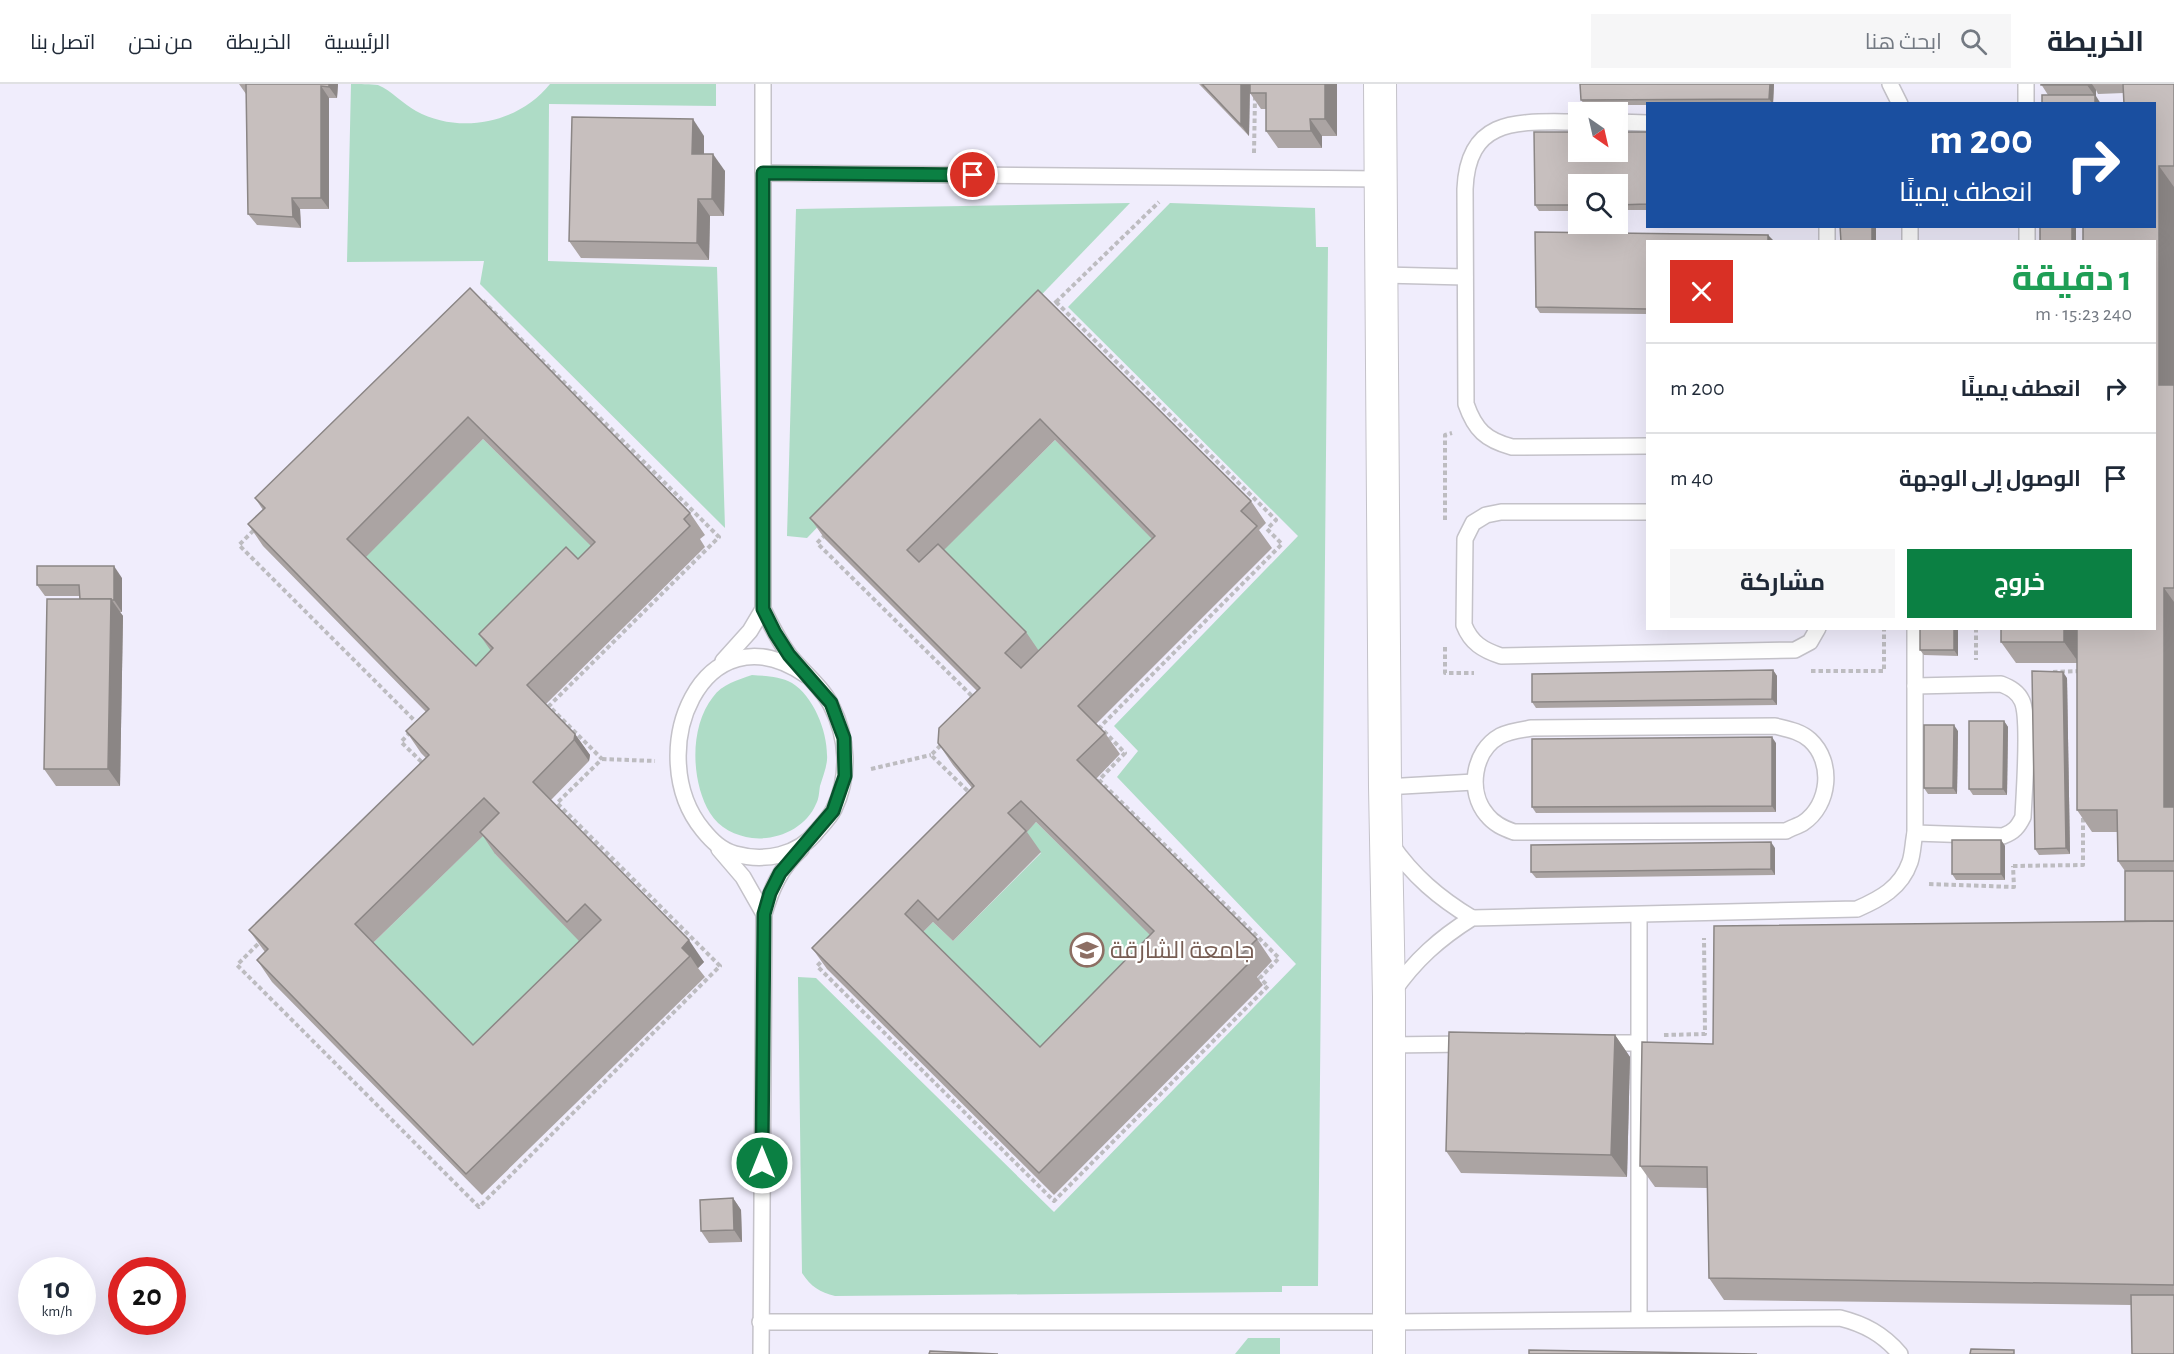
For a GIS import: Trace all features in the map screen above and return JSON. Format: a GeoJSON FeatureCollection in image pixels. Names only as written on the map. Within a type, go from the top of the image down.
{"type":"FeatureCollection","features":[{"type":"Feature","properties":{"kind":"street"},"geometry":{"type":"LineString","coordinates":[[1380,84],[1389,997],[1389,1354]]}},
{"type":"Feature","properties":{"kind":"lane"},"geometry":{"type":"LineString","coordinates":[[762,1354],[760,1322],[764,914],[770,893],[780,873],[810,841],[833,811],[845,776],[844,738],[831,703],[789,655],[763,609],[763,84]]}},
{"type":"Feature","properties":{"kind":"lane"},"geometry":{"type":"LineString","coordinates":[[1890,84],[1899,102]]}},
{"type":"Feature","properties":{"kind":"lane"},"geometry":{"type":"LineString","coordinates":[[2026,84],[2026,102]]}},
{"type":"Feature","properties":{"kind":"lane"},"geometry":{"type":"LineString","coordinates":[[1568,122],[1525,122],[1505,125],[1487,135],[1473,150],[1466,169],[1466,404],[1472,420],[1482,433],[1496,442],[1512,447],[1646,446]]}},
{"type":"Feature","properties":{"kind":"lane"},"geometry":{"type":"LineString","coordinates":[[1628,122],[1646,123]]}},
{"type":"Feature","properties":{"kind":"lane"},"geometry":{"type":"LineString","coordinates":[[763,173],[1382,179]]}},
{"type":"Feature","properties":{"kind":"lane"},"geometry":{"type":"LineString","coordinates":[[1383,275],[1465,277]]}},
{"type":"Feature","properties":{"kind":"lane"},"geometry":{"type":"LineString","coordinates":[[1646,512],[1501,512],[1486,515],[1473,523],[1465,539],[1464,625],[1469,636],[1476,645],[1487,652],[1501,656],[1795,650],[1810,642],[1817,630]]}},
{"type":"Feature","properties":{"kind":"lane"},"geometry":{"type":"LineString","coordinates":[[763,609],[750,631],[733,652],[713,670],[692,697],[680,728],[677,761],[682,792],[695,820],[743,877],[764,914]]}},
{"type":"Feature","properties":{"kind":"lane"},"geometry":{"type":"LineString","coordinates":[[1389,997],[1425,952],[1448,933],[1472,918],[1857,909],[1880,900],[1898,883],[1910,862],[1915,833],[1915,630]]}},
{"type":"Feature","properties":{"kind":"lane"},"geometry":{"type":"LineString","coordinates":[[713,670],[731,660],[751,655],[771,657],[790,663],[806,675]]}},
{"type":"Feature","properties":{"kind":"lane"},"geometry":{"type":"LineString","coordinates":[[1915,686],[2001,684],[2018,694],[2025,712],[2023,817],[2019,825],[2012,832],[2003,836],[1915,833]]}},
{"type":"Feature","properties":{"kind":"lane"},"geometry":{"type":"LineString","coordinates":[[1775,726],[1794,730],[1810,740],[1821,756],[1826,774],[1825,792],[1817,810],[1803,823],[1786,831],[1766,832],[1514,832],[1498,825],[1486,813],[1478,799],[1474,782],[1477,764],[1485,749],[1498,737],[1514,730],[1532,728],[1775,726]]}},
{"type":"Feature","properties":{"kind":"lane"},"geometry":{"type":"LineString","coordinates":[[1386,787],[1474,782]]}},
{"type":"Feature","properties":{"kind":"lane"},"geometry":{"type":"LineString","coordinates":[[1386,836],[1423,884],[1446,903],[1472,918]]}},
{"type":"Feature","properties":{"kind":"lane"},"geometry":{"type":"LineString","coordinates":[[715,845],[733,854],[774,857],[793,851],[810,841]]}},
{"type":"Feature","properties":{"kind":"lane"},"geometry":{"type":"LineString","coordinates":[[1639,915],[1639,1319]]}},
{"type":"Feature","properties":{"kind":"lane"},"geometry":{"type":"LineString","coordinates":[[1580,1044],[1639,1039]]}},
{"type":"Feature","properties":{"kind":"lane"},"geometry":{"type":"LineString","coordinates":[[1389,1045],[1484,1044]]}},
{"type":"Feature","properties":{"kind":"lane"},"geometry":{"type":"LineString","coordinates":[[760,1322],[1390,1322],[1840,1318],[1858,1323],[1876,1332],[1900,1354]]}},
{"type":"Feature","properties":{"kind":"path"},"geometry":{"type":"LineString","coordinates":[[1255,96],[1254,154],[1265,154]]}},
{"type":"Feature","properties":{"kind":"path"},"geometry":{"type":"LineString","coordinates":[[845,776],[932,755],[981,705],[817,543],[1056,302],[1184,177]]}},
{"type":"Feature","properties":{"kind":"path"},"geometry":{"type":"LineString","coordinates":[[602,759],[557,803],[720,966],[479,1207],[237,965],[431,771],[401,742],[418,724],[238,545],[483,302],[719,537],[549,706],[602,759],[677,761]]}},
{"type":"Feature","properties":{"kind":"path"},"geometry":{"type":"LineString","coordinates":[[932,755],[980,803],[817,966],[1054,1201],[1268,986],[1260,978],[1279,958],[1099,780],[1125,753],[1100,727],[1282,544],[1267,529],[1276,520],[1056,302]]}},
{"type":"Feature","properties":{"kind":"path"},"geometry":{"type":"LineString","coordinates":[[1445,530],[1445,435],[1475,425]]}},
{"type":"Feature","properties":{"kind":"path"},"geometry":{"type":"LineString","coordinates":[[1801,671],[1884,671],[1884,630]]}},
{"type":"Feature","properties":{"kind":"path"},"geometry":{"type":"LineString","coordinates":[[1445,638],[1445,673],[1480,673]]}},
{"type":"Feature","properties":{"kind":"path"},"geometry":{"type":"LineString","coordinates":[[2082,660],[2083,682]]}},
{"type":"Feature","properties":{"kind":"path"},"geometry":{"type":"LineString","coordinates":[[2011,688],[2025,673],[2082,670]]}},
{"type":"Feature","properties":{"kind":"path"},"geometry":{"type":"LineString","coordinates":[[2013,866],[2084,865],[2083,808]]}},
{"type":"Feature","properties":{"kind":"path"},"geometry":{"type":"LineString","coordinates":[[1898,883],[2014,887],[2012,832]]}},
{"type":"Feature","properties":{"kind":"path"},"geometry":{"type":"LineString","coordinates":[[1639,1039],[1706,1034],[1703,913]]}},
{"type":"Feature","properties":{"kind":"shaded area","name":"جامعة الشارقة"},"geometry":{"type":"Polygon","coordinates":[[[0,84],[2174,84],[2174,1354],[0,1354],[0,84]]]}},
{"type":"Feature","properties":{"kind":"green space"},"geometry":{"type":"Polygon","coordinates":[[[351,84],[378,85],[416,111],[451,122],[470,123],[506,116],[522,108],[550,84],[716,84],[716,106],[549,104],[548,261],[717,267],[725,528],[480,284],[484,261],[347,262],[351,84]]]}},
{"type":"Feature","properties":{"kind":"green space"},"geometry":{"type":"Polygon","coordinates":[[[1130,203],[807,538],[787,536],[796,209],[1130,203]]]}},
{"type":"Feature","properties":{"kind":"green space"},"geometry":{"type":"Polygon","coordinates":[[[1170,203],[1315,208],[1316,247],[1328,247],[1318,1286],[1282,1286],[1282,1292],[835,1296],[820,1291],[802,1273],[798,977],[816,978],[1054,1212],[1296,964],[1117,777],[1138,751],[1114,726],[1298,536],[1068,307],[1170,203]]]}},
{"type":"Feature","properties":{"kind":"green space"},"geometry":{"type":"Polygon","coordinates":[[[483,439],[610,564],[491,687],[362,560],[483,439]]]}},
{"type":"Feature","properties":{"kind":"green space"},"geometry":{"type":"Polygon","coordinates":[[[1055,440],[1171,557],[1036,690],[922,571],[1055,440]]]}},
{"type":"Feature","properties":{"kind":"green space"},"geometry":{"type":"Polygon","coordinates":[[[752,675],[783,679],[800,689],[817,714],[824,735],[827,755],[818,800],[805,820],[781,835],[762,838],[740,835],[718,823],[710,813],[699,786],[695,755],[700,723],[713,697],[731,683],[752,675]]]}},
{"type":"Feature","properties":{"kind":"green space"},"geometry":{"type":"Polygon","coordinates":[[[499,820],[495,854],[582,943],[488,1066],[370,946],[499,820]]]}},
{"type":"Feature","properties":{"kind":"green space"},"geometry":{"type":"Polygon","coordinates":[[[1036,822],[1169,953],[1055,1068],[920,935],[933,922],[953,941],[1041,853],[1023,835],[1036,822]]]}},
{"type":"Feature","properties":{"kind":"green space"},"geometry":{"type":"Polygon","coordinates":[[[1248,1338],[1280,1338],[1280,1354],[1235,1354],[1248,1338]]]}},
{"type":"Feature","properties":{"kind":"building"},"geometry":{"type":"Polygon","coordinates":[[[246,84],[329,84],[329,87],[321,86],[321,198],[292,198],[293,217],[248,214],[246,84]]]}},
{"type":"Feature","properties":{"kind":"building"},"geometry":{"type":"Polygon","coordinates":[[[1202,84],[1241,84],[1241,125],[1202,84]]]}},
{"type":"Feature","properties":{"kind":"building"},"geometry":{"type":"Polygon","coordinates":[[[1250,84],[1325,84],[1325,119],[1310,119],[1311,131],[1266,131],[1266,93],[1250,93],[1250,84]]]}},
{"type":"Feature","properties":{"kind":"building"},"geometry":{"type":"Polygon","coordinates":[[[1580,84],[1770,84],[1769,99],[1581,100],[1580,84]]]}},
{"type":"Feature","properties":{"kind":"building"},"geometry":{"type":"Polygon","coordinates":[[[2041,84],[2088,84],[2041,85],[2041,84]]]}},
{"type":"Feature","properties":{"kind":"building"},"geometry":{"type":"Polygon","coordinates":[[[2123,84],[2174,84],[2174,166],[2159,166],[2159,385],[2174,385],[2174,588],[2164,588],[2164,807],[2174,807],[2174,861],[2118,861],[2117,810],[2077,810],[2077,630],[2156,630],[2156,240],[2083,240],[2083,228],[2156,228],[2156,102],[2124,102],[2123,84]]]}},
{"type":"Feature","properties":{"kind":"building"},"geometry":{"type":"Polygon","coordinates":[[[2042,95],[2095,95],[2095,102],[2042,102],[2042,95]]]}},
{"type":"Feature","properties":{"kind":"building"},"geometry":{"type":"Polygon","coordinates":[[[572,117],[693,119],[692,154],[713,154],[712,199],[698,199],[697,243],[569,241],[572,117]]]}},
{"type":"Feature","properties":{"kind":"building"},"geometry":{"type":"Polygon","coordinates":[[[1534,132],[1568,132],[1568,162],[1628,162],[1628,132],[1646,132],[1646,204],[1628,205],[1628,174],[1568,174],[1568,205],[1535,205],[1534,132]]]}},
{"type":"Feature","properties":{"kind":"building"},"geometry":{"type":"Polygon","coordinates":[[[1840,228],[1872,228],[1872,240],[1841,240],[1840,228]]]}},
{"type":"Feature","properties":{"kind":"building"},"geometry":{"type":"Polygon","coordinates":[[[2040,228],[2072,228],[2072,240],[2040,240],[2040,228]]]}},
{"type":"Feature","properties":{"kind":"building"},"geometry":{"type":"Polygon","coordinates":[[[1535,232],[1768,235],[1768,240],[1646,240],[1646,309],[1536,307],[1535,232]]]}},
{"type":"Feature","properties":{"kind":"building"},"geometry":{"type":"Polygon","coordinates":[[[470,288],[690,513],[684,519],[690,526],[527,685],[575,734],[574,740],[533,782],[689,940],[682,948],[690,956],[466,1174],[257,960],[268,949],[249,930],[429,755],[406,731],[429,709],[248,524],[265,508],[255,498],[470,288]],[[468,417],[347,539],[476,666],[493,648],[479,634],[566,547],[578,559],[595,542],[468,417]],[[484,798],[355,924],[473,1045],[601,920],[585,904],[567,922],[480,832],[499,813],[484,798]]]}},
{"type":"Feature","properties":{"kind":"building"},"geometry":{"type":"Polygon","coordinates":[[[1038,290],[1251,501],[1241,511],[1257,526],[1078,706],[1105,733],[1077,760],[1257,939],[1240,956],[1248,964],[1039,1173],[812,948],[974,786],[938,743],[939,728],[980,688],[810,518],[1038,290]],[[1040,419],[907,550],[919,562],[938,544],[1026,632],[1005,653],[1021,668],[1155,536],[1040,419]],[[1021,801],[1008,813],[1026,831],[938,920],[918,900],[905,914],[1040,1047],[1154,931],[1021,801]]]}},
{"type":"Feature","properties":{"kind":"building"},"geometry":{"type":"Polygon","coordinates":[[[37,566],[114,566],[114,600],[80,599],[79,585],[37,585],[37,566]]]}},
{"type":"Feature","properties":{"kind":"building"},"geometry":{"type":"Polygon","coordinates":[[[47,599],[111,599],[108,769],[44,769],[47,599]]]}},
{"type":"Feature","properties":{"kind":"building"},"geometry":{"type":"Polygon","coordinates":[[[1920,630],[1954,630],[1954,650],[1920,650],[1920,630]]]}},
{"type":"Feature","properties":{"kind":"building"},"geometry":{"type":"Polygon","coordinates":[[[2001,630],[2064,630],[2064,642],[2001,642],[2001,630]]]}},
{"type":"Feature","properties":{"kind":"building"},"geometry":{"type":"Polygon","coordinates":[[[1773,670],[1772,699],[1532,702],[1532,674],[1773,670]]]}},
{"type":"Feature","properties":{"kind":"building"},"geometry":{"type":"Polygon","coordinates":[[[2032,671],[2063,672],[2066,848],[2035,849],[2032,671]]]}},
{"type":"Feature","properties":{"kind":"building"},"geometry":{"type":"Polygon","coordinates":[[[1969,721],[2004,721],[2003,789],[1969,789],[1969,721]]]}},
{"type":"Feature","properties":{"kind":"building"},"geometry":{"type":"Polygon","coordinates":[[[1924,725],[1954,725],[1953,788],[1924,788],[1924,725]]]}},
{"type":"Feature","properties":{"kind":"building"},"geometry":{"type":"Polygon","coordinates":[[[1772,737],[1772,806],[1532,807],[1532,739],[1772,737]]]}},
{"type":"Feature","properties":{"kind":"building"},"geometry":{"type":"Polygon","coordinates":[[[1952,840],[2001,840],[2001,874],[1952,874],[1952,840]]]}},
{"type":"Feature","properties":{"kind":"building"},"geometry":{"type":"Polygon","coordinates":[[[1771,842],[1771,869],[1531,872],[1531,845],[1771,842]]]}},
{"type":"Feature","properties":{"kind":"building"},"geometry":{"type":"Polygon","coordinates":[[[2125,871],[2174,871],[2174,921],[2125,921],[2125,871]]]}},
{"type":"Feature","properties":{"kind":"building"},"geometry":{"type":"Polygon","coordinates":[[[2174,921],[2174,1285],[1709,1278],[1707,1167],[1640,1166],[1642,1042],[1713,1044],[1714,926],[2174,921]]]}},
{"type":"Feature","properties":{"kind":"building"},"geometry":{"type":"Polygon","coordinates":[[[1449,1032],[1615,1035],[1611,1155],[1446,1151],[1449,1032]]]}},
{"type":"Feature","properties":{"kind":"building"},"geometry":{"type":"Polygon","coordinates":[[[733,1198],[734,1230],[701,1231],[700,1200],[733,1198]]]}},
{"type":"Feature","properties":{"kind":"building"},"geometry":{"type":"Polygon","coordinates":[[[2131,1295],[2174,1295],[2174,1354],[2132,1354],[2131,1295]]]}},
{"type":"Feature","properties":{"kind":"building"},"geometry":{"type":"Polygon","coordinates":[[[1971,1349],[2014,1350],[2014,1354],[1970,1354],[1971,1349]]]}},
{"type":"Feature","properties":{"kind":"building"},"geometry":{"type":"Polygon","coordinates":[[[1529,1350],[1757,1354],[1529,1354],[1529,1350]]]}},
{"type":"Feature","properties":{"kind":"building"},"geometry":{"type":"Polygon","coordinates":[[[930,1351],[998,1354],[929,1354],[930,1351]]]}},
{"type":"Feature","properties":{"kind":"place","name":"جامعة الشارقة"},"geometry":{"type":"Point","coordinates":[1087,950]}},
{"type":"Feature","properties":{"kind":"route"},"geometry":{"type":"LineString","coordinates":[[762,1163],[764,914],[770,893],[780,873],[810,841],[833,811],[845,776],[844,738],[831,703],[789,655],[763,609],[763,173],[973,175]]}}]}
